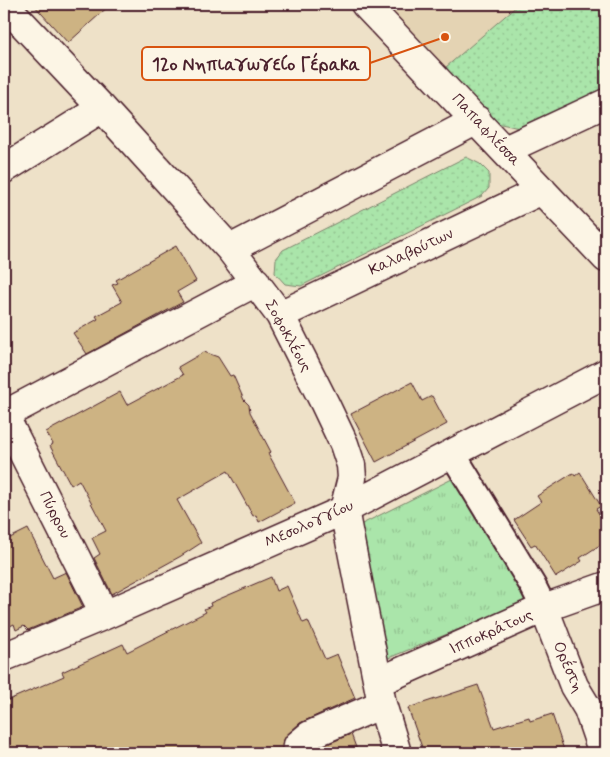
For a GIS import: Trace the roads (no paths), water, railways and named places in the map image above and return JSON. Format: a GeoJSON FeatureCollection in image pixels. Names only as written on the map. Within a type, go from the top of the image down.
{"type":"FeatureCollection","features":[{"type":"Feature","properties":{"kind":"street","name":"Σοφοκλέους"},"geometry":{"type":"LineString","coordinates":[[4,4],[102,108],[230,249],[280,314],[344,444],[351,465],[352,478],[344,510],[380,693],[397,753]]}},
{"type":"Feature","properties":{"kind":"street","name":"Παπαφλέσσα"},"geometry":{"type":"LineString","coordinates":[[366,4],[606,258]]}},
{"type":"Feature","properties":{"kind":"street"},"geometry":{"type":"LineString","coordinates":[[505,150],[606,103]]}},
{"type":"Feature","properties":{"kind":"street"},"geometry":{"type":"LineString","coordinates":[[4,169],[102,108]]}},
{"type":"Feature","properties":{"kind":"street"},"geometry":{"type":"LineString","coordinates":[[230,249],[477,120]]}},
{"type":"Feature","properties":{"kind":"street","name":"Καλαβρύτων"},"geometry":{"type":"LineString","coordinates":[[280,314],[542,190]]}},
{"type":"Feature","properties":{"kind":"street"},"geometry":{"type":"LineString","coordinates":[[4,415],[256,282]]}},
{"type":"Feature","properties":{"kind":"street","name":"Μεσολογγίου"},"geometry":{"type":"LineString","coordinates":[[4,657],[105,615],[344,510],[606,373]]}},
{"type":"Feature","properties":{"kind":"street","name":"Πύρρου"},"geometry":{"type":"LineString","coordinates":[[4,415],[105,615]]}},
{"type":"Feature","properties":{"kind":"street"},"geometry":{"type":"LineString","coordinates":[[452,453],[533,586],[544,608]]}},
{"type":"Feature","properties":{"kind":"street","name":"Ιπποκράτους"},"geometry":{"type":"LineString","coordinates":[[297,753],[298,745],[310,735],[380,693],[544,608],[606,586]]}},
{"type":"Feature","properties":{"kind":"street","name":"Ορέστη"},"geometry":{"type":"LineString","coordinates":[[544,608],[574,686],[588,709],[603,753]]}},
{"type":"Feature","properties":{"kind":"place","name":"12ο Νηπιαγωγείο Γέρακα"},"geometry":{"type":"Point","coordinates":[445,37]}}]}
